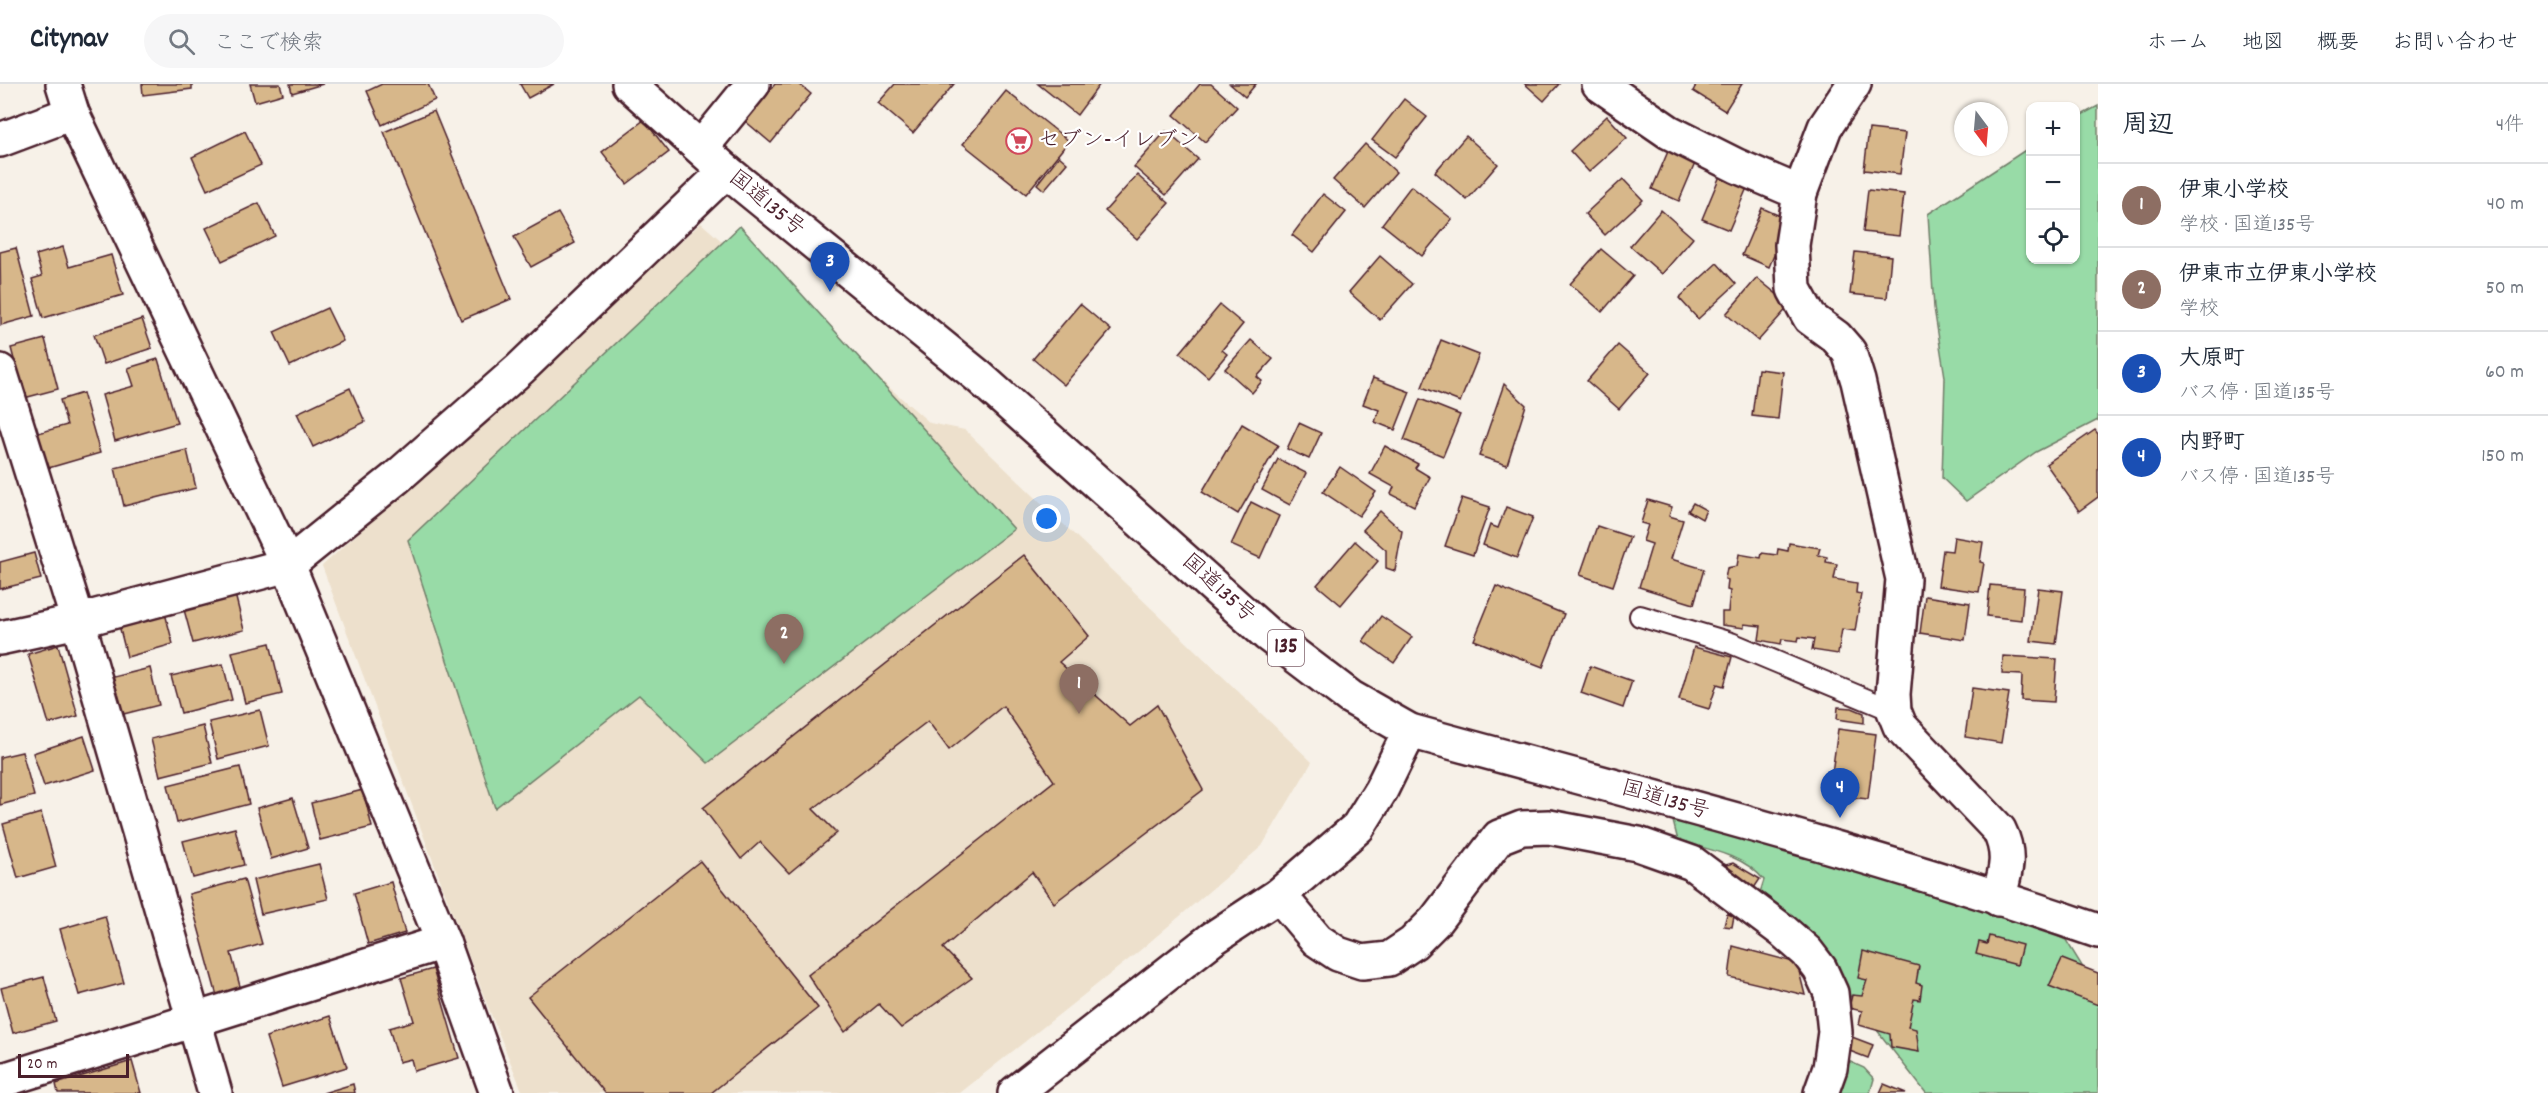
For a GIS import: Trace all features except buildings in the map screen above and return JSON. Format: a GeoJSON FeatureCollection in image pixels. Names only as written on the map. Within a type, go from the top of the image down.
{"type":"FeatureCollection","features":[{"type":"Feature","properties":{"kind":"main road","name":"国道135号"},"geometry":{"type":"LineString","coordinates":[[629,84],[726,171],[978,376],[1268,633],[1350,697],[1410,731],[1829,846],[2098,931]]}},
{"type":"Feature","properties":{"kind":"main road"},"geometry":{"type":"LineString","coordinates":[[701,148],[753,84]]}},
{"type":"Feature","properties":{"kind":"main road"},"geometry":{"type":"LineString","coordinates":[[1599,84],[1669,132],[1737,166],[1800,193]]}},
{"type":"Feature","properties":{"kind":"main road"},"geometry":{"type":"LineString","coordinates":[[1854,84],[1825,127],[1800,193],[1792,245],[1794,289],[1810,318],[1836,337],[1849,352],[1858,381],[1903,579],[1893,685],[1894,711],[1900,726],[1999,830],[2006,844],[2007,860],[1998,899]]}},
{"type":"Feature","properties":{"kind":"main road"},"geometry":{"type":"LineString","coordinates":[[0,140],[68,98],[288,565],[443,942],[497,1093]]}},
{"type":"Feature","properties":{"kind":"main road"},"geometry":{"type":"LineString","coordinates":[[0,638],[78,621],[288,565],[396,478],[520,369],[726,171]]}},
{"type":"Feature","properties":{"kind":"main road"},"geometry":{"type":"LineString","coordinates":[[0,371],[78,621],[215,1093]]}},
{"type":"Feature","properties":{"kind":"main road"},"geometry":{"type":"LineString","coordinates":[[1015,1093],[1212,939],[1279,895],[1359,826],[1381,790],[1410,731]]}},
{"type":"Feature","properties":{"kind":"main road"},"geometry":{"type":"LineString","coordinates":[[1279,895],[1317,940],[1338,954],[1362,962],[1389,959],[1413,943],[1435,921],[1499,837],[1522,828],[1549,827],[1638,844],[1692,863],[1783,931],[1807,952],[1821,969],[1831,993],[1835,1032],[1830,1068],[1821,1093]]}},
{"type":"Feature","properties":{"kind":"main road"},"geometry":{"type":"LineString","coordinates":[[0,1081],[443,942]]}},
{"type":"Feature","properties":{"kind":"lane"},"geometry":{"type":"LineString","coordinates":[[1640,616],[1731,643],[1894,711]]}},
{"type":"Feature","properties":{"kind":"shaded area"},"geometry":{"type":"Polygon","coordinates":[[[701,223],[930,423],[965,430],[1312,762],[1262,846],[1138,952],[960,1093],[523,1093],[488,1007],[322,566],[701,223]]]}},
{"type":"Feature","properties":{"kind":"green space"},"geometry":{"type":"Polygon","coordinates":[[[2098,106],[2098,420],[2036,452],[1966,501],[1942,478],[1945,377],[1934,308],[1928,214],[2026,150],[2026,264],[2080,264],[2080,116],[2098,106]]]}},
{"type":"Feature","properties":{"kind":"green space"},"geometry":{"type":"Polygon","coordinates":[[[740,226],[1014,529],[708,763],[639,695],[495,808],[408,540],[740,226]]]}},
{"type":"Feature","properties":{"kind":"green space"},"geometry":{"type":"Polygon","coordinates":[[[1686,813],[1969,896],[2066,940],[2098,992],[2098,1093],[1926,1093],[1823,961],[1758,899],[1764,880],[1756,871],[1725,854],[1678,841],[1673,821],[1686,813]]]}},
{"type":"Feature","properties":{"kind":"green space"},"geometry":{"type":"Polygon","coordinates":[[[1844,1059],[1864,1068],[1874,1079],[1870,1093],[1802,1093],[1816,1071],[1844,1059]]]}},
{"type":"Feature","properties":{"kind":"place","name":"セブン-イレブン"},"geometry":{"type":"Point","coordinates":[1019,141]}},
{"type":"Feature","properties":{"kind":"place","name":"大原町"},"geometry":{"type":"Point","coordinates":[830,292]}},
{"type":"Feature","properties":{"kind":"place","name":"伊東市立伊東小学校"},"geometry":{"type":"Point","coordinates":[784,664]}},
{"type":"Feature","properties":{"kind":"place","name":"伊東小学校"},"geometry":{"type":"Point","coordinates":[1079,714]}},
{"type":"Feature","properties":{"kind":"place","name":"内野町"},"geometry":{"type":"Point","coordinates":[1840,818]}}]}
